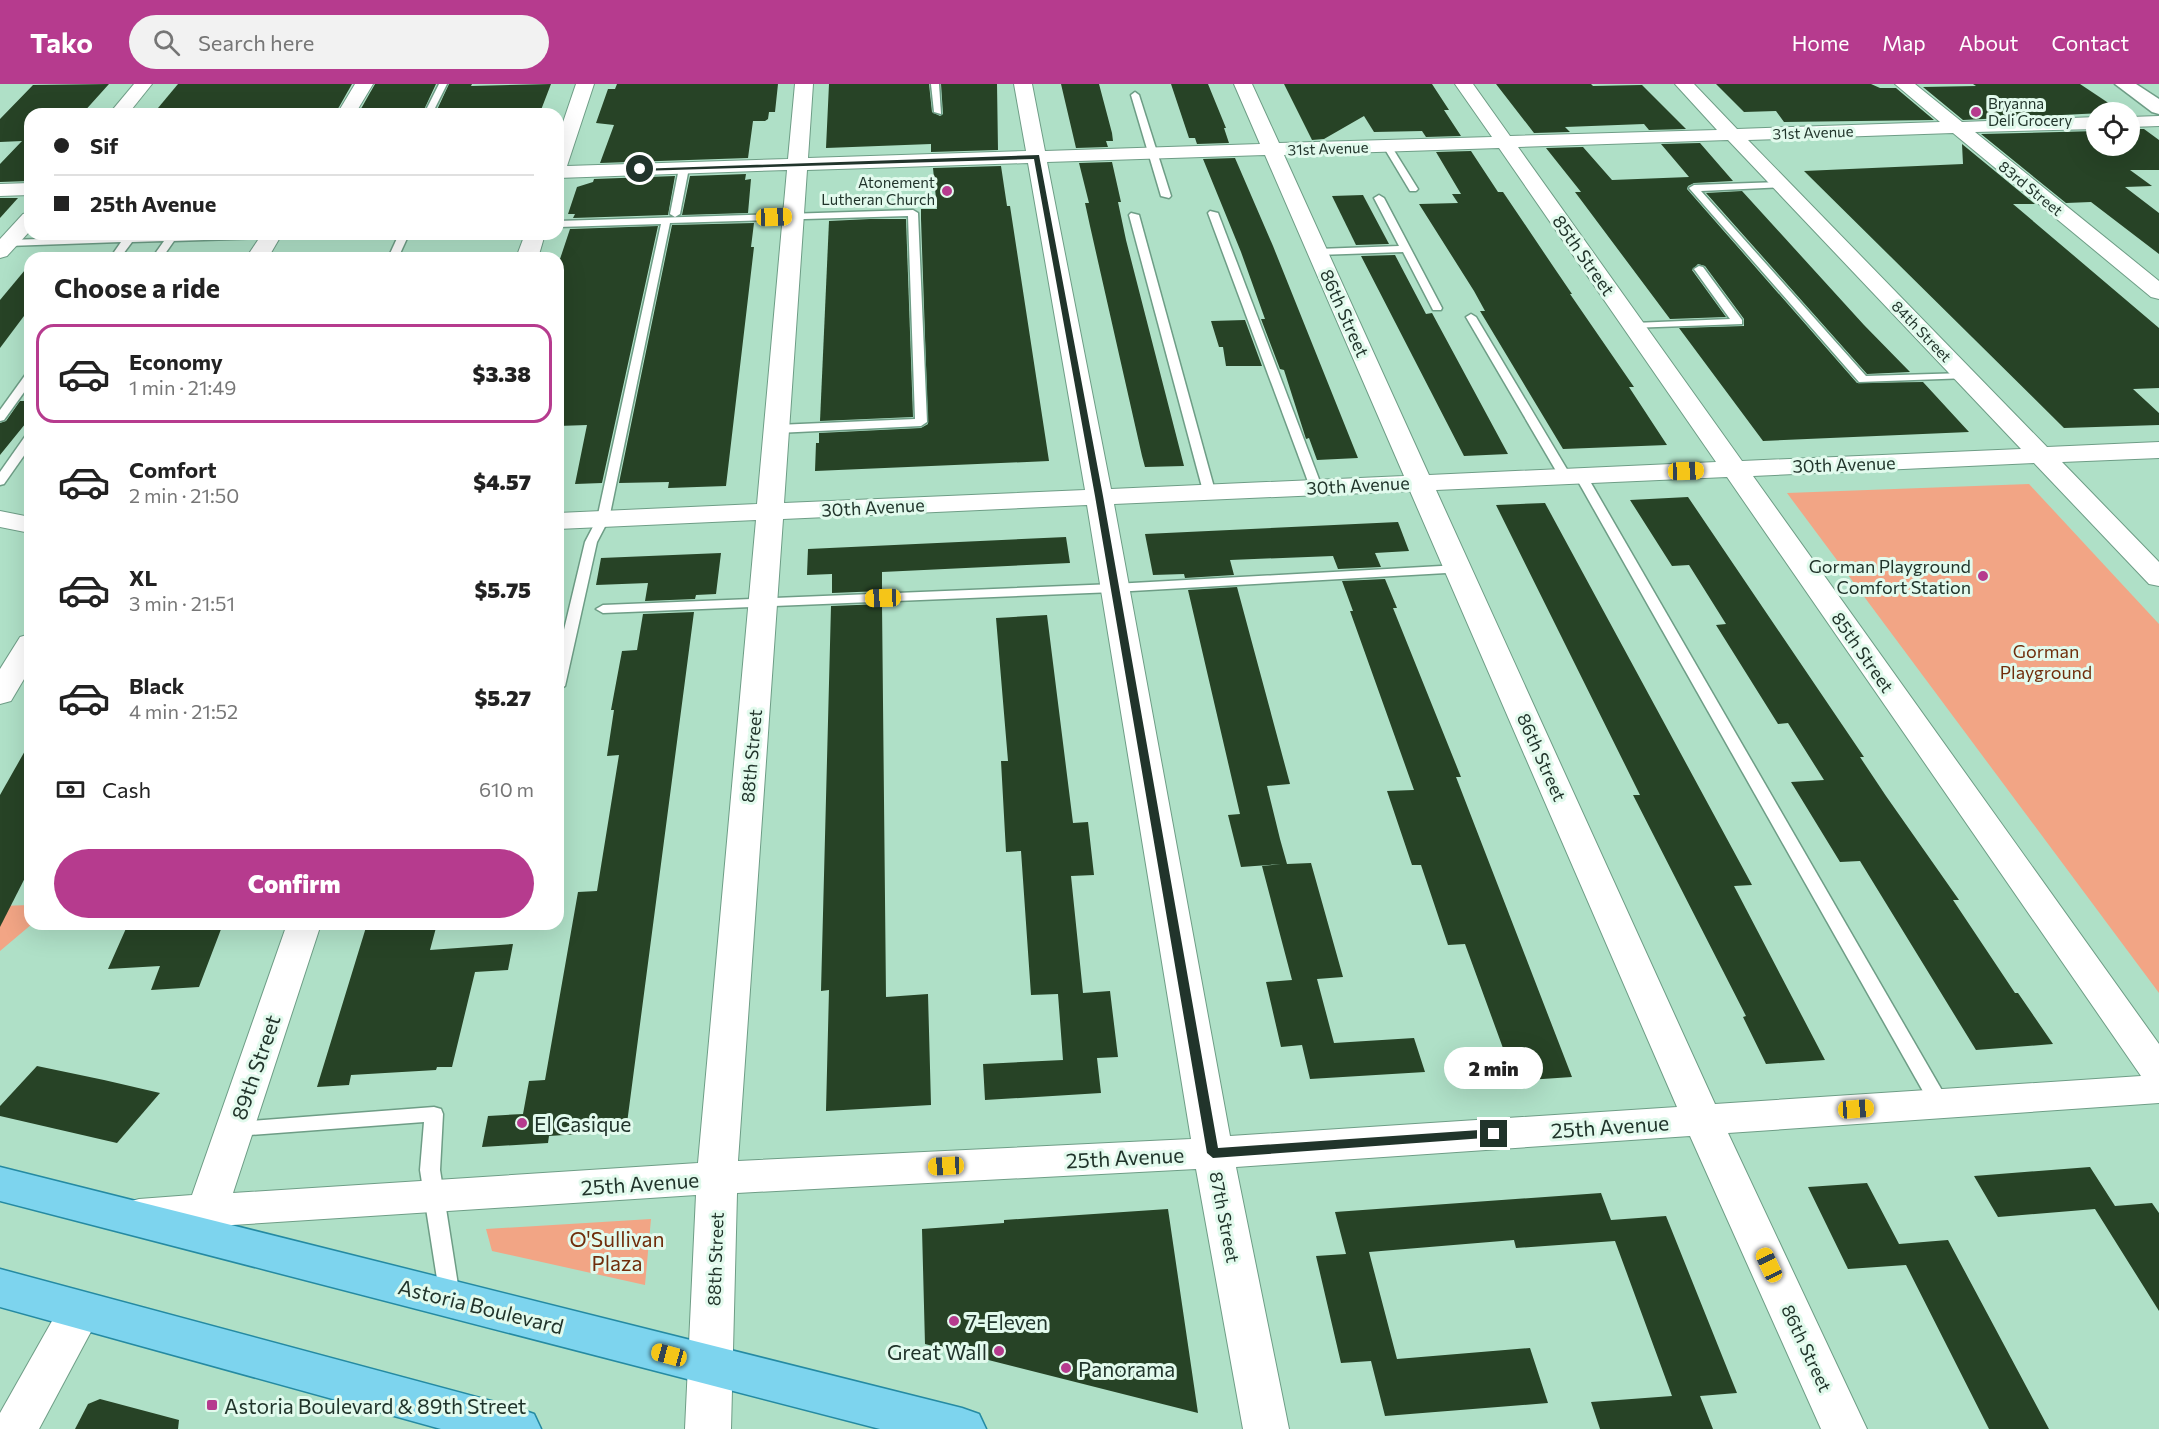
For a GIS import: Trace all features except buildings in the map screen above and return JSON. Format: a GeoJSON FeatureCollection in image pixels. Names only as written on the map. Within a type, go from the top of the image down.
{"type":"FeatureCollection","features":[{"type":"Feature","properties":{"kind":"main road","name":"Astoria Boulevard"},"geometry":{"type":"LineString","coordinates":[[0,1184],[962,1429]]}},
{"type":"Feature","properties":{"kind":"main road"},"geometry":{"type":"LineString","coordinates":[[0,1288],[517,1429]]}},
{"type":"Feature","properties":{"kind":"street"},"geometry":{"type":"LineString","coordinates":[[123,108],[143,84]]}},
{"type":"Feature","properties":{"kind":"street"},"geometry":{"type":"LineString","coordinates":[[350,108],[364,84]]}},
{"type":"Feature","properties":{"kind":"street"},"geometry":{"type":"LineString","coordinates":[[564,147],[585,84]]}},
{"type":"Feature","properties":{"kind":"street","name":"88th Street"},"geometry":{"type":"LineString","coordinates":[[708,1429],[717,1178],[804,84]]}},
{"type":"Feature","properties":{"kind":"street","name":"87th Street"},"geometry":{"type":"LineString","coordinates":[[1023,84],[1099,496],[1213,1153],[1266,1429]]}},
{"type":"Feature","properties":{"kind":"street","name":"86th Street"},"geometry":{"type":"LineString","coordinates":[[1243,84],[1702,1119],[1844,1429]]}},
{"type":"Feature","properties":{"kind":"street","name":"85th Street"},"geometry":{"type":"LineString","coordinates":[[1464,84],[2159,1072]]}},
{"type":"Feature","properties":{"kind":"street","name":"84th Street"},"geometry":{"type":"LineString","coordinates":[[1684,84],[2159,578]]}},
{"type":"Feature","properties":{"kind":"street","name":"83rd Street"},"geometry":{"type":"LineString","coordinates":[[1904,84],[2159,292]]}},
{"type":"Feature","properties":{"kind":"street"},"geometry":{"type":"LineString","coordinates":[[2124,84],[2159,108]]}},
{"type":"Feature","properties":{"kind":"street"},"geometry":{"type":"LineString","coordinates":[[2140,122],[2159,121]]}},
{"type":"Feature","properties":{"kind":"street","name":"31st Avenue"},"geometry":{"type":"LineString","coordinates":[[564,172],[2086,123]]}},
{"type":"Feature","properties":{"kind":"street"},"geometry":{"type":"LineString","coordinates":[[0,190],[24,189]]}},
{"type":"Feature","properties":{"kind":"street"},"geometry":{"type":"LineString","coordinates":[[4,248],[24,225]]}},
{"type":"Feature","properties":{"kind":"street","name":"30th Avenue"},"geometry":{"type":"LineString","coordinates":[[564,521],[2159,450]]}},
{"type":"Feature","properties":{"kind":"street"},"geometry":{"type":"LineString","coordinates":[[0,519],[24,524]]}},
{"type":"Feature","properties":{"kind":"street"},"geometry":{"type":"LineString","coordinates":[[0,695],[24,653]]}},
{"type":"Feature","properties":{"kind":"street","name":"89th Street"},"geometry":{"type":"LineString","coordinates":[[207,1211],[302,930]]}},
{"type":"Feature","properties":{"kind":"street","name":"25th Avenue"},"geometry":{"type":"LineString","coordinates":[[127,1216],[717,1178],[1213,1153],[2159,1089]]}},
{"type":"Feature","properties":{"kind":"street"},"geometry":{"type":"LineString","coordinates":[[15,1429],[80,1311]]}},
{"type":"Feature","properties":{"kind":"lane"},"geometry":{"type":"LineString","coordinates":[[431,108],[443,84]]}},
{"type":"Feature","properties":{"kind":"lane"},"geometry":{"type":"LineString","coordinates":[[935,84],[938,112]]}},
{"type":"Feature","properties":{"kind":"lane"},"geometry":{"type":"LineString","coordinates":[[1136,94],[1166,196]]}},
{"type":"Feature","properties":{"kind":"lane"},"geometry":{"type":"LineString","coordinates":[[1387,146],[1413,189]]}},
{"type":"Feature","properties":{"kind":"lane"},"geometry":{"type":"LineString","coordinates":[[564,660],[591,542],[603,519],[684,168]]}},
{"type":"Feature","properties":{"kind":"lane"},"geometry":{"type":"LineString","coordinates":[[1781,185],[1694,188],[1863,380],[1965,376]]}},
{"type":"Feature","properties":{"kind":"lane"},"geometry":{"type":"LineString","coordinates":[[1379,198],[1437,308]]}},
{"type":"Feature","properties":{"kind":"lane"},"geometry":{"type":"LineString","coordinates":[[564,224],[671,218],[913,213],[921,422],[777,429]]}},
{"type":"Feature","properties":{"kind":"lane"},"geometry":{"type":"LineString","coordinates":[[1213,213],[1316,487]]}},
{"type":"Feature","properties":{"kind":"lane"},"geometry":{"type":"LineString","coordinates":[[1134,215],[1209,491]]}},
{"type":"Feature","properties":{"kind":"lane"},"geometry":{"type":"LineString","coordinates":[[4,248],[128,240]]}},
{"type":"Feature","properties":{"kind":"lane"},"geometry":{"type":"LineString","coordinates":[[119,252],[128,240]]}},
{"type":"Feature","properties":{"kind":"lane"},"geometry":{"type":"LineString","coordinates":[[1318,252],[1406,249]]}},
{"type":"Feature","properties":{"kind":"lane"},"geometry":{"type":"LineString","coordinates":[[1634,326],[1738,322],[1699,269]]}},
{"type":"Feature","properties":{"kind":"lane"},"geometry":{"type":"LineString","coordinates":[[1471,316],[1573,476],[1940,1104]]}},
{"type":"Feature","properties":{"kind":"lane"},"geometry":{"type":"LineString","coordinates":[[0,418],[24,384]]}},
{"type":"Feature","properties":{"kind":"lane"},"geometry":{"type":"LineString","coordinates":[[0,481],[24,447]]}},
{"type":"Feature","properties":{"kind":"lane"},"geometry":{"type":"LineString","coordinates":[[603,609],[1114,588],[1459,570]]}},
{"type":"Feature","properties":{"kind":"lane"},"geometry":{"type":"LineString","coordinates":[[235,1129],[434,1114],[430,1170],[450,1298]]}},
{"type":"Feature","properties":{"kind":"green space","name":"Gorman Playground"},"geometry":{"type":"Polygon","coordinates":[[[2029,484],[2159,624],[2159,993],[1787,493],[2029,484]]]}},
{"type":"Feature","properties":{"kind":"green space"},"geometry":{"type":"Polygon","coordinates":[[[24,905],[25,930],[0,951],[0,906],[24,905]]]}},
{"type":"Feature","properties":{"kind":"green space","name":"O'Sullivan Plaza"},"geometry":{"type":"Polygon","coordinates":[[[651,1219],[645,1285],[492,1251],[486,1229],[651,1219]]]}},
{"type":"Feature","properties":{"kind":"place","name":"Bryanna Deli Grocery"},"geometry":{"type":"Point","coordinates":[1976,112]}},
{"type":"Feature","properties":{"kind":"place","name":"Atonement Lutheran Church"},"geometry":{"type":"Point","coordinates":[947,191]}},
{"type":"Feature","properties":{"kind":"place","name":"Gorman Playground Comfort Station"},"geometry":{"type":"Point","coordinates":[1983,576]}},
{"type":"Feature","properties":{"kind":"place","name":"El Casique"},"geometry":{"type":"Point","coordinates":[522,1123]}},
{"type":"Feature","properties":{"kind":"place","name":"7-Eleven"},"geometry":{"type":"Point","coordinates":[954,1321]}},
{"type":"Feature","properties":{"kind":"place","name":"Great Wall"},"geometry":{"type":"Point","coordinates":[999,1351]}},
{"type":"Feature","properties":{"kind":"place","name":"Panorama"},"geometry":{"type":"Point","coordinates":[1066,1368]}},
{"type":"Feature","properties":{"kind":"place","name":"Astoria Boulevard & 89th Street"},"geometry":{"type":"Point","coordinates":[212,1405]}},
{"type":"Feature","properties":{"kind":"route"},"geometry":{"type":"LineString","coordinates":[[640,169],[1037,157],[1099,496],[1213,1153],[1494,1134]]}}]}
